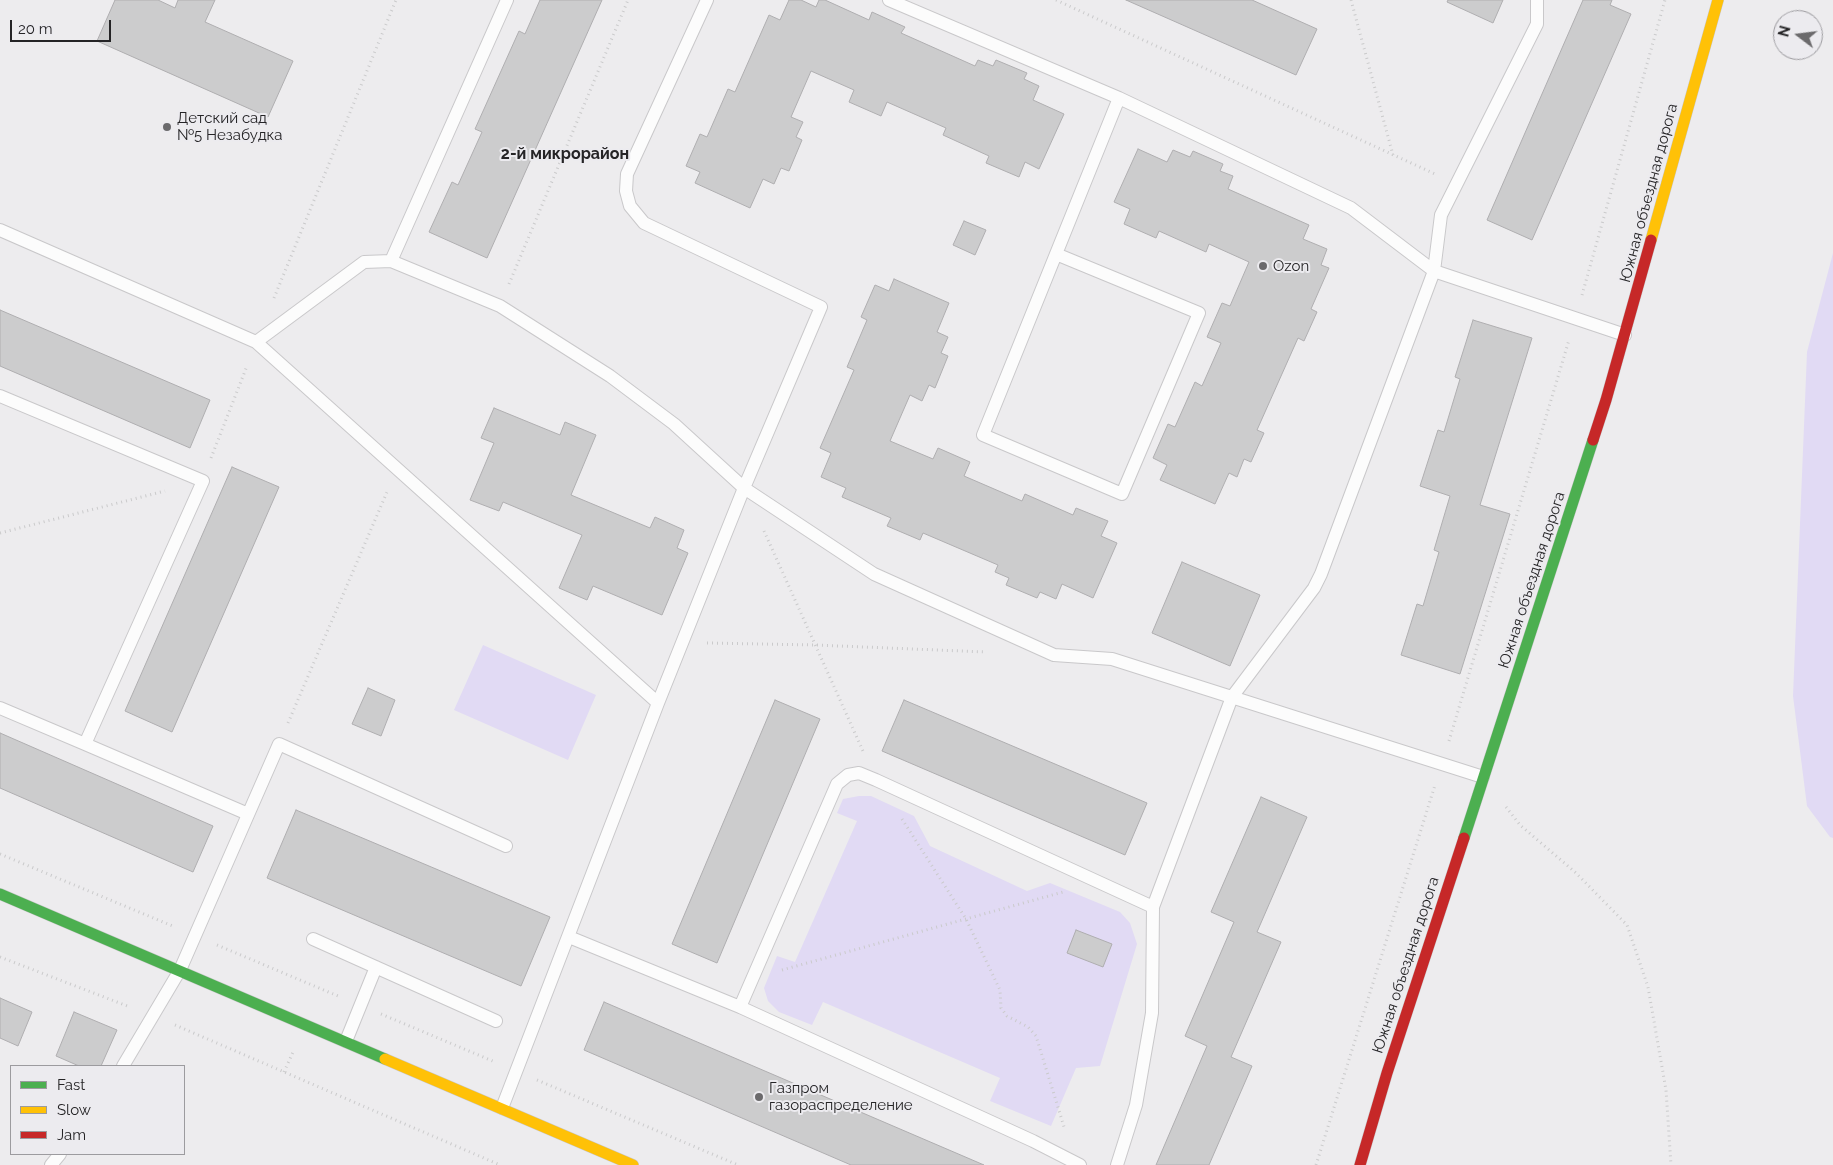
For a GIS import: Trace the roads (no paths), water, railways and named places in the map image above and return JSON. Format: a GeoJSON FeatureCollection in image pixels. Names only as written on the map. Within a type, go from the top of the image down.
{"type":"FeatureCollection","features":[{"type":"Feature","properties":{"kind":"street","name":"Южная объездная дорога"},"geometry":{"type":"LineString","coordinates":[[1360,1165],[1387,1072],[1603,409],[1718,0]]}},
{"type":"Feature","properties":{"kind":"street"},"geometry":{"type":"LineString","coordinates":[[0,894],[633,1165]]}},
{"type":"Feature","properties":{"kind":"lane"},"geometry":{"type":"LineString","coordinates":[[391,261],[507,0]]}},
{"type":"Feature","properties":{"kind":"lane"},"geometry":{"type":"LineString","coordinates":[[502,1108],[658,703],[744,488],[821,307],[644,223],[630,206],[626,191],[627,174],[707,0]]}},
{"type":"Feature","properties":{"kind":"lane"},"geometry":{"type":"LineString","coordinates":[[889,0],[1120,98],[1351,208],[1434,271],[1625,335]]}},
{"type":"Feature","properties":{"kind":"lane"},"geometry":{"type":"LineString","coordinates":[[1117,1165],[1136,1105],[1152,1013],[1153,907],[1232,697],[1314,588],[1434,271],[1441,215],[1537,24],[1537,0]]}},
{"type":"Feature","properties":{"kind":"lane"},"geometry":{"type":"LineString","coordinates":[[1056,254],[1199,313],[1122,494],[982,435],[1056,254],[1120,98]]}},
{"type":"Feature","properties":{"kind":"lane"},"geometry":{"type":"LineString","coordinates":[[0,230],[256,342],[658,703]]}},
{"type":"Feature","properties":{"kind":"lane"},"geometry":{"type":"LineString","coordinates":[[256,342],[364,262],[391,261],[500,306],[610,376],[674,424],[744,488],[874,574],[1054,655],[1112,659],[1483,778]]}},
{"type":"Feature","properties":{"kind":"lane"},"geometry":{"type":"LineString","coordinates":[[0,396],[203,482],[85,744]]}},
{"type":"Feature","properties":{"kind":"lane"},"geometry":{"type":"LineString","coordinates":[[0,708],[248,814]]}},
{"type":"Feature","properties":{"kind":"lane"},"geometry":{"type":"LineString","coordinates":[[124,1065],[180,970],[279,744],[506,846]]}},
{"type":"Feature","properties":{"kind":"lane"},"geometry":{"type":"LineString","coordinates":[[740,1007],[837,784],[848,775],[859,773],[876,780],[1153,907]]}},
{"type":"Feature","properties":{"kind":"lane"},"geometry":{"type":"LineString","coordinates":[[569,937],[740,1007],[1033,1141],[1080,1165]]}},
{"type":"Feature","properties":{"kind":"lane"},"geometry":{"type":"LineString","coordinates":[[313,939],[496,1021]]}},
{"type":"Feature","properties":{"kind":"lane"},"geometry":{"type":"LineString","coordinates":[[346,1041],[376,967]]}},
{"type":"Feature","properties":{"kind":"lane"},"geometry":{"type":"LineString","coordinates":[[50,1165],[59,1155]]}},
{"type":"Feature","properties":{"kind":"place","name":"Детский сад №5 Незабудка"},"geometry":{"type":"Point","coordinates":[167,127]}},
{"type":"Feature","properties":{"kind":"place","name":"Ozon"},"geometry":{"type":"Point","coordinates":[1263,266]}},
{"type":"Feature","properties":{"kind":"place","name":"Газпром газораспределение"},"geometry":{"type":"Point","coordinates":[759,1097]}},
{"type":"Feature","properties":{"kind":"district","name":"2-й микрорайон"},"geometry":{"type":"Point","coordinates":[565,154]}}]}
